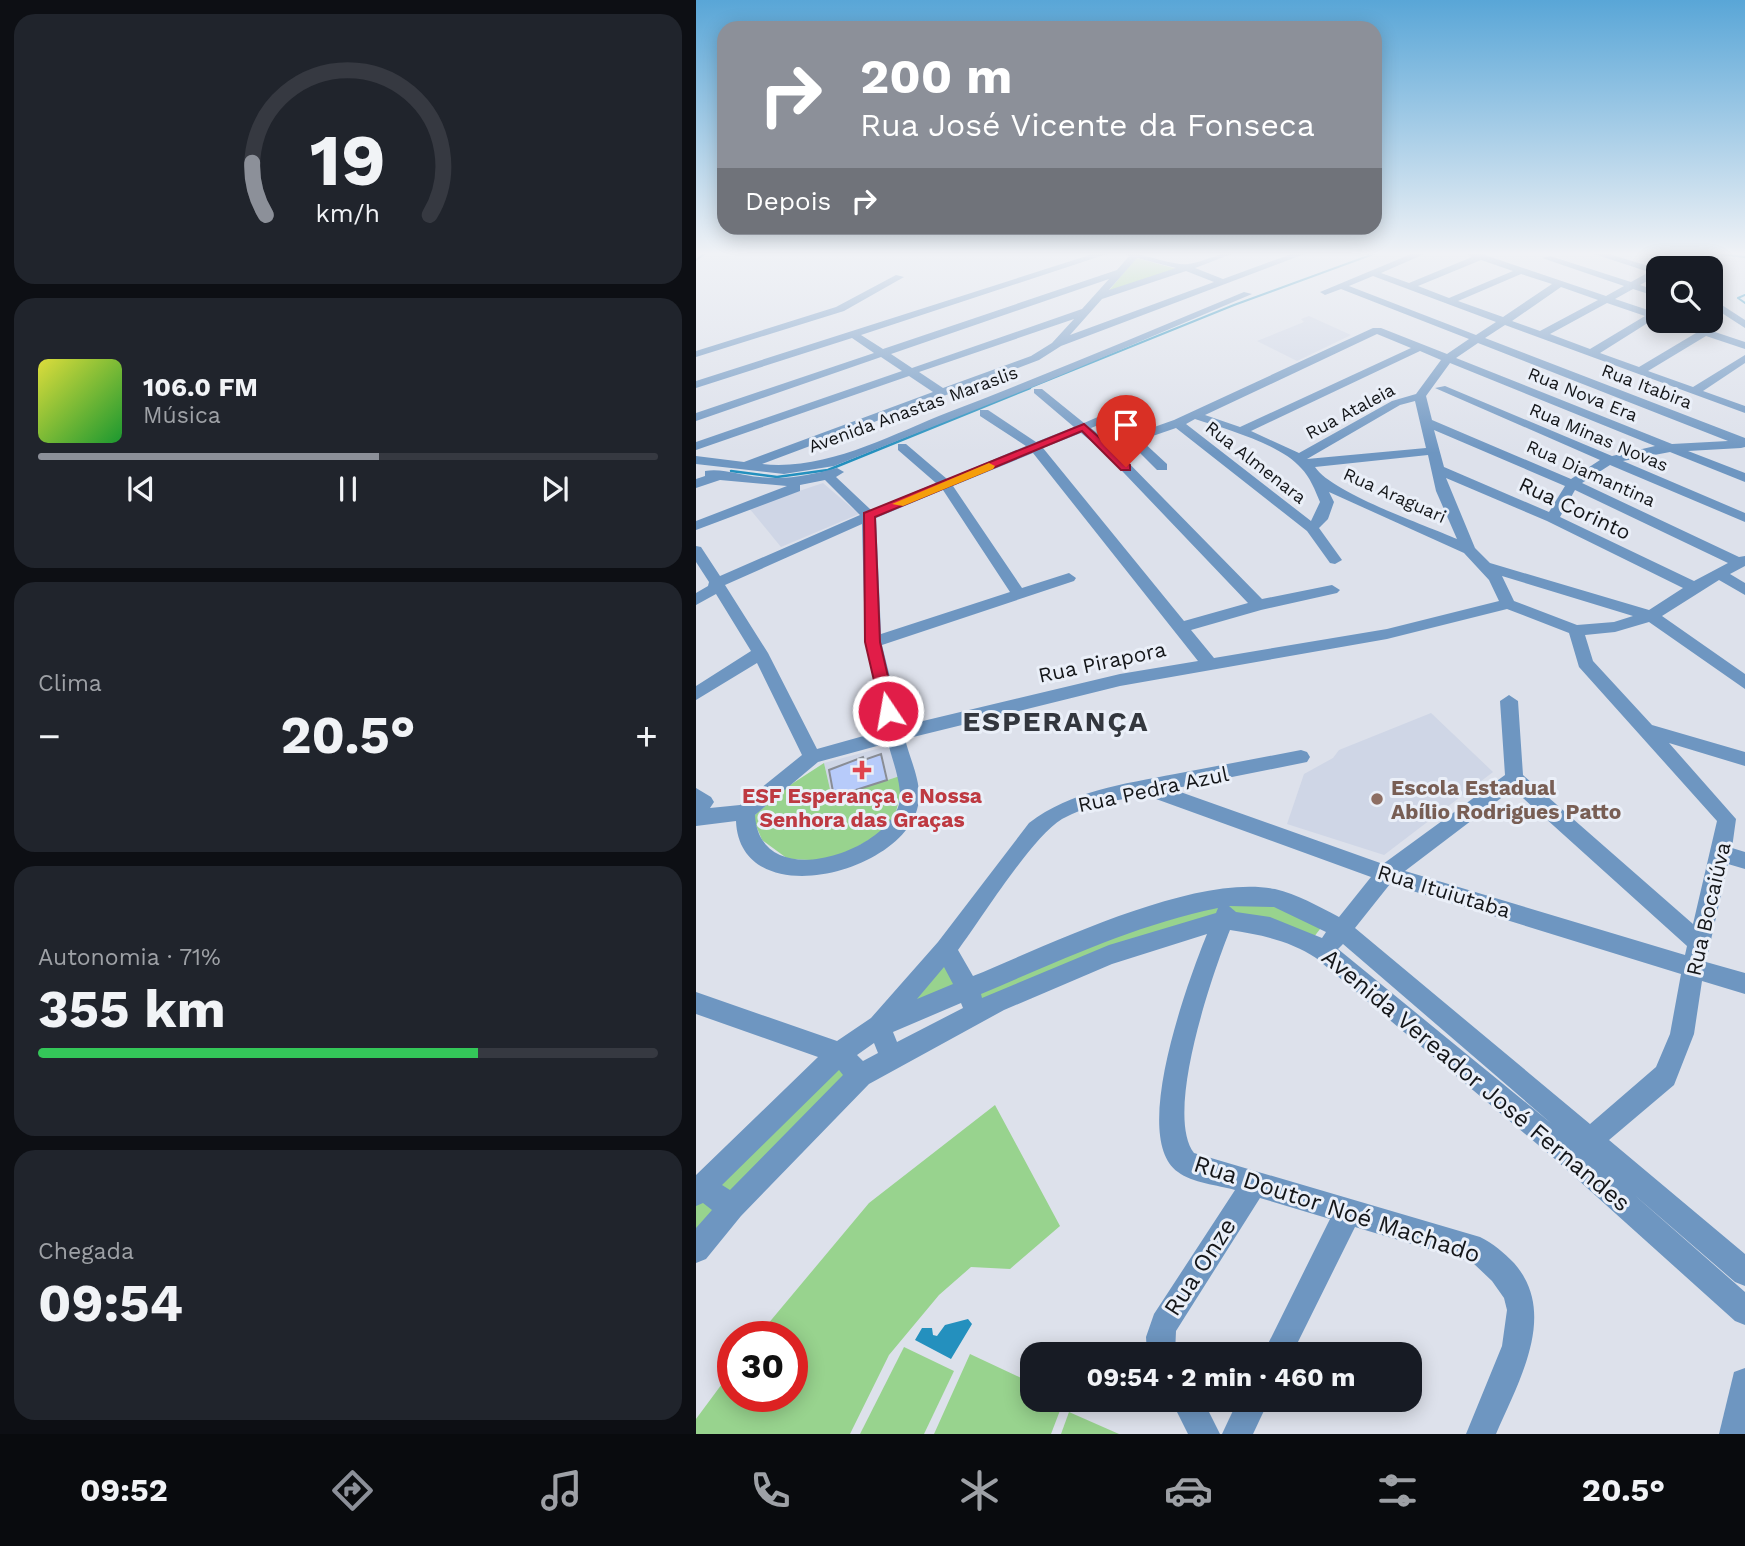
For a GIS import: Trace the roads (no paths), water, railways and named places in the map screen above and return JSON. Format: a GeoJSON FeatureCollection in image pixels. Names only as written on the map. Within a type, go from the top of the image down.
{"type":"FeatureCollection","features":[{"type":"Feature","properties":{"kind":"street"},"geometry":{"type":"LineString","coordinates":[[696,354],[808,319]]}},
{"type":"Feature","properties":{"kind":"street"},"geometry":{"type":"LineString","coordinates":[[696,385],[903,319]]}},
{"type":"Feature","properties":{"kind":"street"},"geometry":{"type":"LineString","coordinates":[[696,417],[983,319]]}},
{"type":"Feature","properties":{"kind":"street"},"geometry":{"type":"LineString","coordinates":[[696,446],[1062,319]]}},
{"type":"Feature","properties":{"kind":"street"},"geometry":{"type":"LineString","coordinates":[[1056,345],[1078,319]]}},
{"type":"Feature","properties":{"kind":"street"},"geometry":{"type":"LineString","coordinates":[[696,484],[1035,358],[1056,345],[1127,319]]}},
{"type":"Feature","properties":{"kind":"street","name":"Avenida Anastas Maraslis"},"geometry":{"type":"LineString","coordinates":[[696,460],[784,470],[829,463],[1024,387],[1187,319]]}},
{"type":"Feature","properties":{"kind":"street","name":"Rua Itabira"},"geometry":{"type":"LineString","coordinates":[[1424,319],[1744,443]]}},
{"type":"Feature","properties":{"kind":"street"},"geometry":{"type":"LineString","coordinates":[[1497,319],[1744,410]]}},
{"type":"Feature","properties":{"kind":"street"},"geometry":{"type":"LineString","coordinates":[[1510,319],[1452,361],[1420,396],[1437,469],[1470,550],[1499,583],[1508,604],[1576,630],[1615,628],[1651,616],[1695,587],[1742,562]]}},
{"type":"Feature","properties":{"kind":"street"},"geometry":{"type":"LineString","coordinates":[[1541,335],[1570,319]]}},
{"type":"Feature","properties":{"kind":"street"},"geometry":{"type":"LineString","coordinates":[[1591,353],[1646,322]]}},
{"type":"Feature","properties":{"kind":"street","name":"Avenida Anastas Maraslis"},"geometry":{"type":"LineString","coordinates":[[696,472],[754,482],[789,484],[828,476],[1203,323]]}},
{"type":"Feature","properties":{"kind":"street","name":"Rua Nova Era"},"geometry":{"type":"LineString","coordinates":[[1194,415],[1369,332],[1380,330],[1744,478]]}},
{"type":"Feature","properties":{"kind":"street"},"geometry":{"type":"LineString","coordinates":[[1640,371],[1703,333]]}},
{"type":"Feature","properties":{"kind":"street"},"geometry":{"type":"LineString","coordinates":[[1708,333],[1744,346]]}},
{"type":"Feature","properties":{"kind":"street"},"geometry":{"type":"LineString","coordinates":[[854,335],[943,393]]}},
{"type":"Feature","properties":{"kind":"street"},"geometry":{"type":"LineString","coordinates":[[1241,431],[1421,347]]}},
{"type":"Feature","properties":{"kind":"street"},"geometry":{"type":"LineString","coordinates":[[1694,392],[1744,358]]}},
{"type":"Feature","properties":{"kind":"street"},"geometry":{"type":"LineString","coordinates":[[1426,418],[1452,361]]}},
{"type":"Feature","properties":{"kind":"street","name":"Rua Minas Novas"},"geometry":{"type":"LineString","coordinates":[[1441,388],[1744,518]]}},
{"type":"Feature","properties":{"kind":"street"},"geometry":{"type":"LineString","coordinates":[[1038,391],[1107,448],[1259,606]]}},
{"type":"Feature","properties":{"kind":"street","name":"Rua Ataleia"},"geometry":{"type":"LineString","coordinates":[[1304,461],[1396,403],[1420,396]]}},
{"type":"Feature","properties":{"kind":"street"},"geometry":{"type":"LineString","coordinates":[[696,600],[716,586],[869,516],[1127,409]]}},
{"type":"Feature","properties":{"kind":"street"},"geometry":{"type":"LineString","coordinates":[[984,413],[1035,447],[1183,627],[1209,663]]}},
{"type":"Feature","properties":{"kind":"street"},"geometry":{"type":"LineString","coordinates":[[1107,448],[1194,415]]}},
{"type":"Feature","properties":{"kind":"street","name":"Rua Araguari"},"geometry":{"type":"LineString","coordinates":[[1194,415],[1241,431],[1304,461],[1336,491],[1470,550]]}},
{"type":"Feature","properties":{"kind":"street","name":"Rua Diamantina"},"geometry":{"type":"LineString","coordinates":[[1426,418],[1742,562]]}},
{"type":"Feature","properties":{"kind":"street","name":"Rua Almenara"},"geometry":{"type":"LineString","coordinates":[[1178,423],[1312,528],[1335,560]]}},
{"type":"Feature","properties":{"kind":"street"},"geometry":{"type":"LineString","coordinates":[[1133,439],[1162,467]]}},
{"type":"Feature","properties":{"kind":"street"},"geometry":{"type":"LineString","coordinates":[[1552,518],[1572,484],[1609,459],[1671,449],[1744,443]]}},
{"type":"Feature","properties":{"kind":"street"},"geometry":{"type":"LineString","coordinates":[[902,447],[946,485],[1020,596]]}},
{"type":"Feature","properties":{"kind":"street"},"geometry":{"type":"LineString","coordinates":[[1312,528],[1321,519],[1327,502],[1304,461],[1433,448]]}},
{"type":"Feature","properties":{"kind":"street","name":"Rua Corinto"},"geometry":{"type":"LineString","coordinates":[[1437,469],[1552,518],[1695,587]]}},
{"type":"Feature","properties":{"kind":"street"},"geometry":{"type":"LineString","coordinates":[[696,526],[828,476],[869,516],[873,642],[893,735],[903,758],[910,797],[905,815],[895,829],[866,853],[828,866],[802,869],[769,861],[758,851],[736,812]]}},
{"type":"Feature","properties":{"kind":"street"},"geometry":{"type":"LineString","coordinates":[[696,550],[760,653],[812,757]]}},
{"type":"Feature","properties":{"kind":"street"},"geometry":{"type":"LineString","coordinates":[[1487,567],[1651,616],[1744,683]]}},
{"type":"Feature","properties":{"kind":"street"},"geometry":{"type":"LineString","coordinates":[[1720,574],[1744,590]]}},
{"type":"Feature","properties":{"kind":"street"},"geometry":{"type":"LineString","coordinates":[[873,642],[1069,578]]}},
{"type":"Feature","properties":{"kind":"street"},"geometry":{"type":"LineString","coordinates":[[1183,627],[1332,590]]}},
{"type":"Feature","properties":{"kind":"street","name":"Rua Pirapora"},"geometry":{"type":"LineString","coordinates":[[698,808],[736,812],[812,757],[893,735],[1064,692],[1209,663],[1295,652],[1387,634],[1508,604]]}},
{"type":"Feature","properties":{"kind":"street","name":"Rua Bocaiúva"},"geometry":{"type":"LineString","coordinates":[[1576,630],[1585,663],[1726,819],[1727,827],[1693,968],[1681,1034],[1665,1076],[1580,1148]]}},
{"type":"Feature","properties":{"kind":"street"},"geometry":{"type":"LineString","coordinates":[[696,694],[760,653]]}},
{"type":"Feature","properties":{"kind":"street"},"geometry":{"type":"LineString","coordinates":[[1509,701],[1514,778],[1699,943]]}},
{"type":"Feature","properties":{"kind":"street"},"geometry":{"type":"LineString","coordinates":[[1643,729],[1744,758]]}},
{"type":"Feature","properties":{"kind":"street","name":"Rua Pedra Azul"},"geometry":{"type":"LineString","coordinates":[[879,1026],[946,949],[1036,829],[1055,814],[1082,802],[1301,757]]}},
{"type":"Feature","properties":{"kind":"street"},"geometry":{"type":"LineString","coordinates":[[1324,951],[1386,874],[1514,778]]}},
{"type":"Feature","properties":{"kind":"street","name":"Rua Ituiutaba"},"geometry":{"type":"LineString","coordinates":[[1147,788],[1386,874],[1744,984]]}},
{"type":"Feature","properties":{"kind":"street"},"geometry":{"type":"LineString","coordinates":[[1720,853],[1744,860]]}},
{"type":"Feature","properties":{"kind":"street","name":"Avenida Vereador José Fernandes"},"geometry":{"type":"LineString","coordinates":[[699,1190],[838,1053],[879,1026],[1111,929],[1173,908],[1234,896],[1274,898],[1298,906],[1341,929],[1580,1148],[1744,1311]]}},
{"type":"Feature","properties":{"kind":"street","name":"Rua Doutor Noé Machado"},"geometry":{"type":"LineString","coordinates":[[1234,896],[1194,1003],[1177,1076],[1172,1138],[1177,1152],[1186,1163],[1480,1251],[1497,1265],[1519,1297],[1521,1315],[1516,1346],[1481,1434]]}},
{"type":"Feature","properties":{"kind":"street","name":"Avenida Vereador José Fernandes"},"geometry":{"type":"LineString","coordinates":[[696,1250],[732,1207],[860,1075],[976,1013],[1109,955],[1223,920],[1270,927],[1324,951],[1744,1272]]}},
{"type":"Feature","properties":{"kind":"street"},"geometry":{"type":"LineString","coordinates":[[946,949],[967,988],[976,1013]]}},
{"type":"Feature","properties":{"kind":"street"},"geometry":{"type":"LineString","coordinates":[[696,1003],[838,1053],[860,1075]]}},
{"type":"Feature","properties":{"kind":"street"},"geometry":{"type":"LineString","coordinates":[[879,1026],[891,1057]]}},
{"type":"Feature","properties":{"kind":"street","name":"Rua Onze"},"geometry":{"type":"LineString","coordinates":[[1160,1342],[1164,1324],[1254,1184]]}},
{"type":"Feature","properties":{"kind":"street"},"geometry":{"type":"LineString","coordinates":[[699,1190],[732,1207]]}},
{"type":"Feature","properties":{"kind":"street"},"geometry":{"type":"LineString","coordinates":[[1283,1342],[1348,1212]]}},
{"type":"Feature","properties":{"kind":"street"},"geometry":{"type":"LineString","coordinates":[[1734,1434],[1744,1383]]}},
{"type":"Feature","properties":{"kind":"street"},"geometry":{"type":"LineString","coordinates":[[1193,1412],[1205,1434]]}},
{"type":"Feature","properties":{"kind":"street"},"geometry":{"type":"LineString","coordinates":[[1237,1434],[1248,1412]]}},
{"type":"Feature","properties":{"kind":"water"},"geometry":{"type":"Polygon","coordinates":[[[968,1319],[972,1324],[951,1359],[915,1340],[922,1328],[932,1328],[933,1335],[937,1336],[945,1325],[968,1319]]]}},
{"type":"Feature","properties":{"kind":"waterway"},"geometry":{"type":"LineString","coordinates":[[1026,389],[1200,319]]}},
{"type":"Feature","properties":{"kind":"waterway"},"geometry":{"type":"LineString","coordinates":[[731,471],[777,477],[828,470],[1030,388]]}},
{"type":"Feature","properties":{"kind":"place","name":"ESF Esperança e Nossa Senhora das Graças"},"geometry":{"type":"Point","coordinates":[862,770]}},
{"type":"Feature","properties":{"kind":"place","name":"Escola Estadual Abílio Rodrigues Patto"},"geometry":{"type":"Point","coordinates":[1377,799]}},
{"type":"Feature","properties":{"kind":"district","name":"ESPERANÇA"},"geometry":{"type":"Point","coordinates":[1056,721]}}]}
